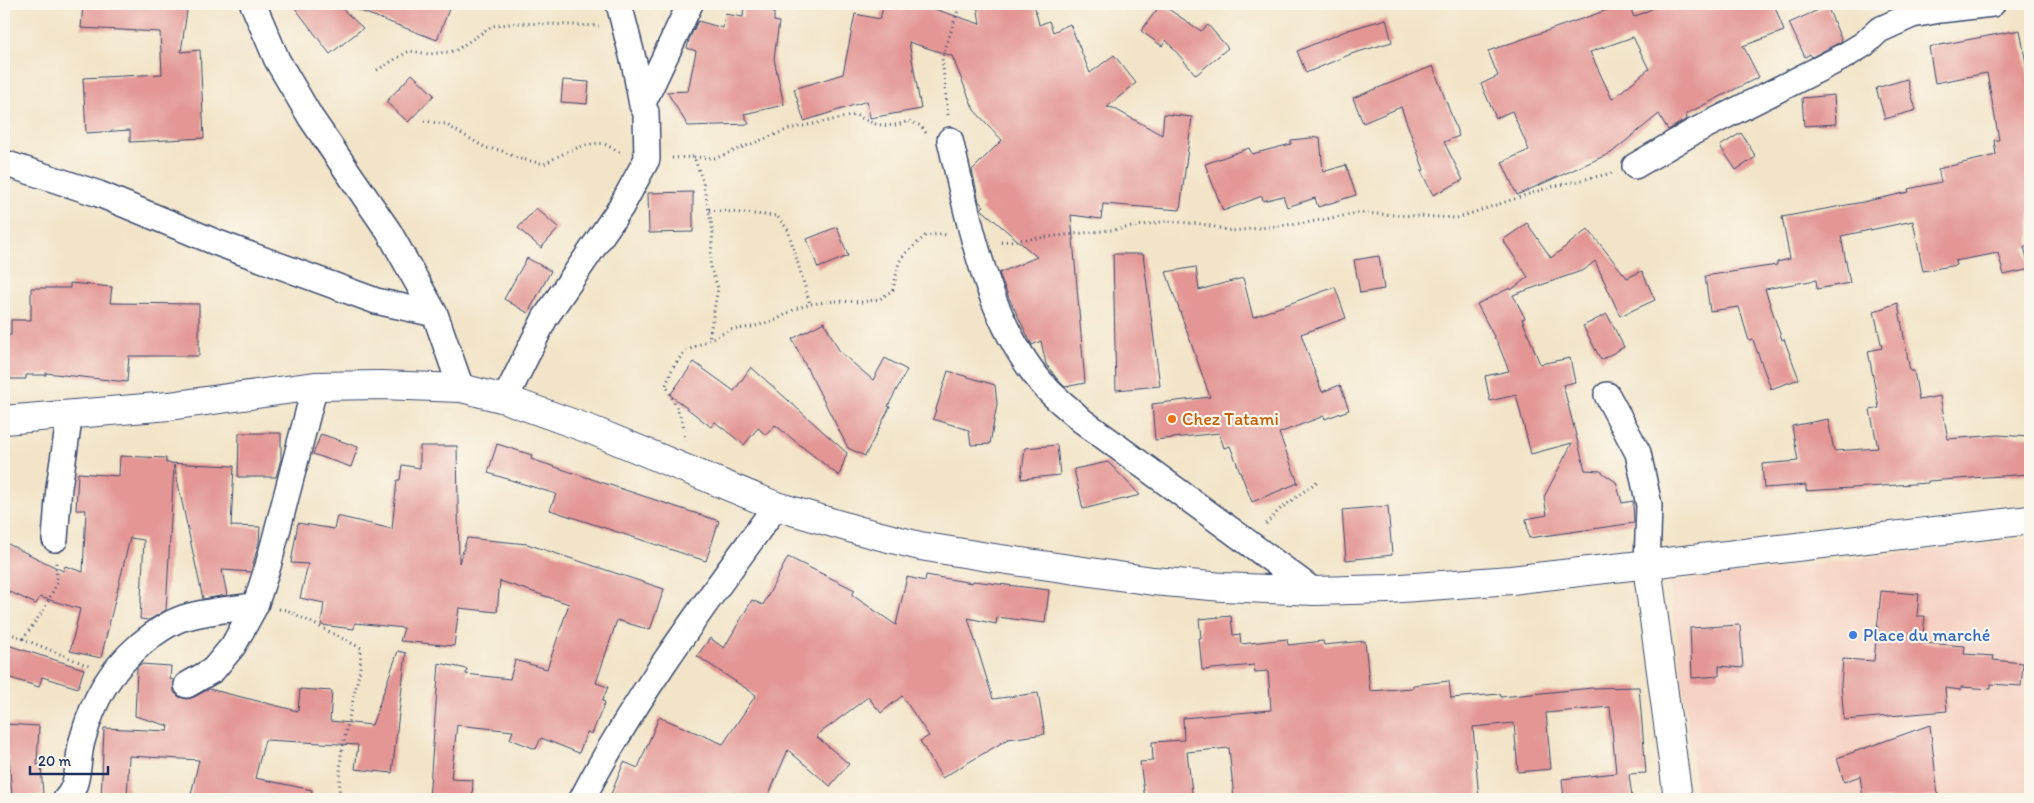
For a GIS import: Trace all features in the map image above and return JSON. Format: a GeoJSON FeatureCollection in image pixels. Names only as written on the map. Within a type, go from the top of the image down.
{"type":"FeatureCollection","features":[{"type":"Feature","properties":{"kind":"main road"},"geometry":{"type":"LineString","coordinates":[[4,420],[169,406],[315,386],[382,385],[460,388],[505,399],[594,431],[776,506],[893,540],[966,554],[1153,581],[1314,591],[1388,589],[1511,580],[1647,566],[2030,520]]}},
{"type":"Feature","properties":{"kind":"main road"},"geometry":{"type":"LineString","coordinates":[[1647,566],[1678,799]]}},
{"type":"Feature","properties":{"kind":"street"},"geometry":{"type":"LineString","coordinates":[[253,4],[277,60],[311,118],[389,232],[435,314],[460,388]]}},
{"type":"Feature","properties":{"kind":"street"},"geometry":{"type":"LineString","coordinates":[[505,399],[545,318],[621,207],[647,159],[646,112],[642,104],[619,4]]}},
{"type":"Feature","properties":{"kind":"street"},"geometry":{"type":"LineString","coordinates":[[642,104],[690,4]]}},
{"type":"Feature","properties":{"kind":"street"},"geometry":{"type":"LineString","coordinates":[[1635,166],[1693,132],[1841,58],[1864,44],[1879,30],[1912,15],[1992,4]]}},
{"type":"Feature","properties":{"kind":"street"},"geometry":{"type":"LineString","coordinates":[[950,140],[976,244],[996,307],[1016,346],[1047,389],[1081,420],[1314,591]]}},
{"type":"Feature","properties":{"kind":"street"},"geometry":{"type":"LineString","coordinates":[[4,163],[99,194],[215,242],[376,302],[435,314]]}},
{"type":"Feature","properties":{"kind":"street"},"geometry":{"type":"LineString","coordinates":[[187,684],[213,670],[228,652],[255,606],[268,566],[315,386]]}},
{"type":"Feature","properties":{"kind":"street"},"geometry":{"type":"LineString","coordinates":[[1607,395],[1638,453],[1649,505],[1647,566]]}},
{"type":"Feature","properties":{"kind":"street"},"geometry":{"type":"LineString","coordinates":[[55,539],[59,487],[70,414]]}},
{"type":"Feature","properties":{"kind":"street"},"geometry":{"type":"LineString","coordinates":[[582,799],[597,770],[676,644],[776,506]]}},
{"type":"Feature","properties":{"kind":"street"},"geometry":{"type":"LineString","coordinates":[[66,799],[75,781],[90,713],[105,683],[120,663],[153,634],[182,618],[214,611],[255,606]]}},
{"type":"Feature","properties":{"kind":"path"},"geometry":{"type":"LineString","coordinates":[[424,121],[445,124],[486,148],[500,150],[517,158],[544,164],[560,155],[589,145],[604,144],[619,152],[647,159],[716,158],[789,129],[856,115],[873,125],[896,126],[909,121],[921,126],[930,138],[950,140],[942,58],[960,4]]}},
{"type":"Feature","properties":{"kind":"path"},"geometry":{"type":"LineString","coordinates":[[377,70],[409,51],[430,54],[455,51],[492,26],[518,23],[607,26]]}},
{"type":"Feature","properties":{"kind":"path"},"geometry":{"type":"LineString","coordinates":[[694,157],[703,182],[713,231],[710,266],[718,288],[709,339]]}},
{"type":"Feature","properties":{"kind":"path"},"geometry":{"type":"LineString","coordinates":[[687,469],[683,422],[666,385],[673,368],[684,352],[730,330],[752,327],[776,320],[810,304],[836,301],[862,302],[880,298],[892,290],[899,262],[926,236],[941,234],[976,244],[1166,221],[1202,224],[1232,231],[1304,223],[1358,213],[1457,218],[1547,188],[1604,176],[1635,166]]}},
{"type":"Feature","properties":{"kind":"path"},"geometry":{"type":"LineString","coordinates":[[709,210],[777,216],[788,230],[810,304]]}},
{"type":"Feature","properties":{"kind":"path"},"geometry":{"type":"LineString","coordinates":[[1248,543],[1279,510],[1318,481]]}},
{"type":"Feature","properties":{"kind":"path"},"geometry":{"type":"LineString","coordinates":[[22,639],[43,611],[58,583],[55,539]]}},
{"type":"Feature","properties":{"kind":"path"},"geometry":{"type":"LineString","coordinates":[[255,606],[286,610],[361,648],[360,669],[341,754],[339,799]]}},
{"type":"Feature","properties":{"kind":"path"},"geometry":{"type":"LineString","coordinates":[[4,631],[68,659],[112,674]]}},
{"type":"Feature","properties":{"kind":"shaded area","name":"Place du marché"},"geometry":{"type":"Polygon","coordinates":[[[2030,538],[2030,799],[1697,799],[1670,582],[2030,538]]]}},
{"type":"Feature","properties":{"kind":"building"},"geometry":{"type":"Polygon","coordinates":[[[83,4],[188,4],[181,52],[200,50],[204,138],[130,142],[130,130],[86,133],[83,78],[162,74],[160,32],[81,28],[83,4]]]}},
{"type":"Feature","properties":{"kind":"building"},"geometry":{"type":"Polygon","coordinates":[[[292,4],[337,4],[363,28],[330,54],[292,4]]]}},
{"type":"Feature","properties":{"kind":"building"},"geometry":{"type":"Polygon","coordinates":[[[347,4],[451,4],[437,40],[347,6],[347,4]]]}},
{"type":"Feature","properties":{"kind":"building"},"geometry":{"type":"Polygon","coordinates":[[[744,4],[774,4],[774,21],[779,22],[774,59],[784,105],[744,114],[749,124],[688,126],[667,92],[688,91],[696,51],[687,48],[689,40],[698,21],[723,28],[725,14],[743,17],[744,4]]]}},
{"type":"Feature","properties":{"kind":"building"},"geometry":{"type":"Polygon","coordinates":[[[884,4],[915,9],[916,4],[919,4],[980,24],[977,4],[1034,4],[1039,25],[1049,21],[1053,32],[1070,24],[1090,73],[1114,55],[1136,83],[1107,107],[1113,108],[1162,135],[1164,114],[1192,117],[1180,210],[1103,204],[1101,219],[1071,215],[1085,383],[1065,387],[1058,380],[1046,364],[1041,341],[1032,345],[1009,298],[999,273],[1037,257],[981,209],[984,206],[979,202],[972,170],[1002,140],[974,110],[952,56],[909,42],[921,109],[870,118],[867,101],[804,121],[794,89],[843,74],[855,14],[880,19],[884,4]]]}},
{"type":"Feature","properties":{"kind":"building"},"geometry":{"type":"Polygon","coordinates":[[[1161,4],[1201,31],[1208,25],[1228,48],[1196,75],[1166,40],[1162,46],[1141,31],[1161,4]]]}},
{"type":"Feature","properties":{"kind":"building"},"geometry":{"type":"Polygon","coordinates":[[[1625,4],[1629,4],[1634,17],[1662,4],[1774,4],[1784,31],[1743,46],[1759,77],[1686,114],[1687,119],[1668,130],[1659,114],[1611,153],[1517,195],[1502,162],[1529,150],[1512,111],[1496,118],[1481,84],[1498,76],[1488,51],[1625,4]],[[1633,37],[1590,52],[1612,99],[1649,69],[1633,37]]]}},
{"type":"Feature","properties":{"kind":"building"},"geometry":{"type":"Polygon","coordinates":[[[1827,6],[1842,41],[1812,57],[1810,54],[1805,57],[1789,23],[1827,6]]]}},
{"type":"Feature","properties":{"kind":"building"},"geometry":{"type":"Polygon","coordinates":[[[1386,19],[1392,42],[1351,54],[1306,73],[1297,51],[1348,30],[1386,19]]]}},
{"type":"Feature","properties":{"kind":"building"},"geometry":{"type":"Polygon","coordinates":[[[2020,30],[2030,86],[2030,247],[2024,247],[2030,269],[2004,275],[1998,253],[1955,261],[1956,265],[1923,271],[1913,221],[1841,236],[1850,283],[1817,289],[1816,280],[1765,289],[1782,340],[1784,339],[1799,379],[1771,389],[1753,340],[1749,341],[1739,307],[1710,311],[1705,276],[1777,265],[1777,262],[1790,259],[1782,217],[1909,192],[1908,189],[1941,182],[1938,169],[1996,155],[1994,140],[1999,140],[1987,73],[1935,83],[1929,47],[2020,30]]]}},
{"type":"Feature","properties":{"kind":"building"},"geometry":{"type":"Polygon","coordinates":[[[1433,66],[1459,136],[1444,142],[1463,180],[1433,195],[1421,171],[1424,170],[1401,107],[1363,123],[1353,98],[1433,66]]]}},
{"type":"Feature","properties":{"kind":"building"},"geometry":{"type":"Polygon","coordinates":[[[412,74],[434,95],[408,122],[386,102],[412,74]]]}},
{"type":"Feature","properties":{"kind":"building"},"geometry":{"type":"Polygon","coordinates":[[[1907,79],[1916,110],[1885,119],[1876,88],[1907,79]]]}},
{"type":"Feature","properties":{"kind":"building"},"geometry":{"type":"Polygon","coordinates":[[[563,80],[589,82],[587,104],[561,102],[563,80]]]}},
{"type":"Feature","properties":{"kind":"building"},"geometry":{"type":"Polygon","coordinates":[[[1834,95],[1836,124],[1804,126],[1802,98],[1834,95]]]}},
{"type":"Feature","properties":{"kind":"building"},"geometry":{"type":"Polygon","coordinates":[[[1741,133],[1756,157],[1736,170],[1720,146],[1741,133]]]}},
{"type":"Feature","properties":{"kind":"building"},"geometry":{"type":"Polygon","coordinates":[[[1320,137],[1323,172],[1346,165],[1356,195],[1318,207],[1315,198],[1287,207],[1283,196],[1263,201],[1262,196],[1223,211],[1205,164],[1249,148],[1252,154],[1291,144],[1291,140],[1320,137]]]}},
{"type":"Feature","properties":{"kind":"building"},"geometry":{"type":"Polygon","coordinates":[[[693,192],[693,232],[649,233],[648,193],[693,192]]]}},
{"type":"Feature","properties":{"kind":"building"},"geometry":{"type":"Polygon","coordinates":[[[536,208],[559,228],[541,248],[518,228],[536,208]]]}},
{"type":"Feature","properties":{"kind":"building"},"geometry":{"type":"Polygon","coordinates":[[[1527,223],[1551,258],[1588,229],[1627,278],[1642,271],[1655,300],[1620,316],[1595,261],[1584,270],[1513,295],[1525,318],[1522,319],[1540,364],[1570,358],[1575,382],[1563,385],[1585,470],[1600,471],[1616,482],[1622,503],[1633,501],[1634,523],[1529,538],[1526,519],[1547,515],[1544,497],[1572,443],[1531,454],[1516,395],[1490,401],[1485,376],[1509,371],[1499,346],[1477,304],[1510,288],[1511,290],[1528,277],[1503,240],[1527,223]]]}},
{"type":"Feature","properties":{"kind":"building"},"geometry":{"type":"Polygon","coordinates":[[[837,227],[848,256],[818,268],[807,239],[837,227]]]}},
{"type":"Feature","properties":{"kind":"building"},"geometry":{"type":"Polygon","coordinates":[[[1113,254],[1143,254],[1160,386],[1116,390],[1113,254]]]}},
{"type":"Feature","properties":{"kind":"building"},"geometry":{"type":"Polygon","coordinates":[[[1379,256],[1384,289],[1360,293],[1354,260],[1379,256]]]}},
{"type":"Feature","properties":{"kind":"building"},"geometry":{"type":"Polygon","coordinates":[[[527,258],[551,271],[528,313],[504,299],[527,258]]]}},
{"type":"Feature","properties":{"kind":"building"},"geometry":{"type":"Polygon","coordinates":[[[1196,267],[1199,290],[1243,278],[1253,317],[1335,287],[1346,318],[1301,334],[1322,392],[1340,385],[1349,410],[1325,419],[1324,416],[1279,433],[1298,483],[1252,502],[1230,446],[1224,448],[1219,433],[1155,440],[1152,404],[1210,397],[1166,272],[1196,267]]]}},
{"type":"Feature","properties":{"kind":"building"},"geometry":{"type":"Polygon","coordinates":[[[70,283],[112,287],[110,303],[199,304],[199,356],[129,356],[127,382],[46,373],[46,375],[26,375],[26,379],[4,379],[4,335],[11,335],[11,320],[31,320],[31,288],[70,288],[70,283]]]}},
{"type":"Feature","properties":{"kind":"building"},"geometry":{"type":"Polygon","coordinates":[[[1898,303],[1910,371],[1914,371],[1919,400],[1940,396],[1948,439],[1998,435],[2030,437],[2030,474],[1806,491],[1806,485],[1764,488],[1762,464],[1798,461],[1792,426],[1828,419],[1834,451],[1878,448],[1870,410],[1879,408],[1868,351],[1882,348],[1874,311],[1898,303]]]}},
{"type":"Feature","properties":{"kind":"building"},"geometry":{"type":"Polygon","coordinates":[[[1607,314],[1624,347],[1601,360],[1583,326],[1607,314]]]}},
{"type":"Feature","properties":{"kind":"building"},"geometry":{"type":"Polygon","coordinates":[[[824,322],[840,352],[873,380],[885,358],[907,370],[865,456],[848,448],[792,339],[824,322]]]}},
{"type":"Feature","properties":{"kind":"building"},"geometry":{"type":"Polygon","coordinates":[[[694,362],[734,391],[751,367],[847,453],[839,476],[775,425],[766,435],[758,428],[744,445],[715,422],[711,427],[670,395],[694,362]]]}},
{"type":"Feature","properties":{"kind":"building"},"geometry":{"type":"Polygon","coordinates":[[[948,371],[995,385],[997,404],[990,444],[971,445],[969,430],[933,419],[948,371]]]}},
{"type":"Feature","properties":{"kind":"building"},"geometry":{"type":"Polygon","coordinates":[[[239,433],[281,433],[281,459],[276,477],[238,477],[239,433]]]}},
{"type":"Feature","properties":{"kind":"building"},"geometry":{"type":"Polygon","coordinates":[[[321,434],[358,447],[351,467],[313,454],[321,434]]]}},
{"type":"Feature","properties":{"kind":"building"},"geometry":{"type":"Polygon","coordinates":[[[497,444],[532,455],[531,459],[719,521],[706,561],[550,510],[556,494],[488,473],[497,444]]]}},
{"type":"Feature","properties":{"kind":"building"},"geometry":{"type":"Polygon","coordinates":[[[1057,445],[1060,475],[1021,479],[1025,448],[1057,445]]]}},
{"type":"Feature","properties":{"kind":"building"},"geometry":{"type":"Polygon","coordinates":[[[420,446],[457,446],[459,563],[467,538],[527,544],[664,589],[650,630],[617,620],[596,683],[608,687],[602,701],[605,702],[592,734],[587,732],[579,753],[541,738],[536,749],[510,739],[513,731],[457,725],[451,779],[473,780],[472,799],[429,799],[439,663],[467,669],[466,674],[510,679],[515,660],[547,669],[569,604],[500,581],[497,612],[459,608],[454,646],[400,641],[404,628],[355,623],[354,629],[321,625],[324,603],[300,598],[308,564],[291,563],[298,523],[334,529],[337,516],[392,529],[397,480],[400,480],[402,465],[420,468],[420,446]]]}},
{"type":"Feature","properties":{"kind":"building"},"geometry":{"type":"Polygon","coordinates":[[[120,456],[166,458],[166,463],[234,466],[231,526],[260,527],[259,542],[251,572],[222,570],[227,595],[203,599],[174,465],[166,610],[149,620],[140,619],[144,540],[130,538],[101,658],[70,651],[80,609],[40,597],[36,604],[4,589],[4,542],[63,571],[65,566],[83,572],[86,510],[76,510],[78,473],[119,476],[120,456]]]}},
{"type":"Feature","properties":{"kind":"building"},"geometry":{"type":"Polygon","coordinates":[[[1108,462],[1140,495],[1083,509],[1074,469],[1108,462]]]}},
{"type":"Feature","properties":{"kind":"building"},"geometry":{"type":"Polygon","coordinates":[[[1388,506],[1392,555],[1346,560],[1342,510],[1388,506]]]}},
{"type":"Feature","properties":{"kind":"building"},"geometry":{"type":"Polygon","coordinates":[[[788,557],[855,590],[852,595],[896,625],[907,577],[925,581],[926,575],[972,583],[973,581],[1049,590],[1045,623],[997,617],[996,624],[968,618],[993,699],[1038,693],[1045,734],[1008,739],[942,778],[920,741],[929,736],[902,696],[881,713],[868,697],[816,736],[849,764],[830,786],[788,750],[767,799],[609,799],[624,762],[638,768],[659,717],[723,744],[756,695],[697,656],[710,638],[724,648],[752,600],[763,605],[788,557]]]}},
{"type":"Feature","properties":{"kind":"building"},"geometry":{"type":"Polygon","coordinates":[[[1881,591],[1919,594],[1917,616],[1925,616],[1922,643],[1965,646],[1964,654],[1994,656],[1993,660],[2023,663],[2021,686],[1991,684],[1991,689],[1961,687],[1961,690],[1945,688],[1947,711],[1844,720],[1841,684],[1843,659],[1874,661],[1881,591]]]}},
{"type":"Feature","properties":{"kind":"building"},"geometry":{"type":"Polygon","coordinates":[[[1231,616],[1233,635],[1240,634],[1241,644],[1287,639],[1288,645],[1323,641],[1324,645],[1365,641],[1370,691],[1413,688],[1413,685],[1449,681],[1451,698],[1500,694],[1501,697],[1592,688],[1639,687],[1646,773],[1629,774],[1632,798],[1564,799],[1562,779],[1616,773],[1610,707],[1546,713],[1551,769],[1518,772],[1514,723],[1473,727],[1479,799],[1459,799],[1459,796],[1427,799],[1234,799],[1229,748],[1187,752],[1193,799],[1145,799],[1140,762],[1153,761],[1152,742],[1184,740],[1183,718],[1271,710],[1268,671],[1255,672],[1254,665],[1202,670],[1199,619],[1231,616]]]}},
{"type":"Feature","properties":{"kind":"building"},"geometry":{"type":"Polygon","coordinates":[[[1740,625],[1743,668],[1719,666],[1719,676],[1692,678],[1690,628],[1740,625]]]}},
{"type":"Feature","properties":{"kind":"building"},"geometry":{"type":"Polygon","coordinates":[[[4,644],[84,669],[78,688],[42,677],[39,687],[4,676],[4,644]]]}},
{"type":"Feature","properties":{"kind":"building"},"geometry":{"type":"Polygon","coordinates":[[[398,651],[406,653],[392,773],[355,769],[358,745],[265,740],[255,778],[312,790],[311,799],[190,799],[199,760],[129,756],[127,799],[101,799],[104,728],[168,731],[169,726],[135,716],[137,668],[140,664],[171,666],[170,679],[174,680],[174,692],[179,697],[187,699],[209,689],[298,711],[300,689],[332,691],[330,721],[372,725],[398,651]]]}},
{"type":"Feature","properties":{"kind":"building"},"geometry":{"type":"Polygon","coordinates":[[[4,724],[39,726],[37,765],[41,764],[43,795],[12,797],[9,756],[4,756],[4,724]]]}},
{"type":"Feature","properties":{"kind":"building"},"geometry":{"type":"Polygon","coordinates":[[[1930,725],[1938,796],[1909,799],[1863,799],[1860,776],[1844,782],[1837,758],[1930,725]]]}},
{"type":"Feature","properties":{"kind":"place","name":"Chez Tatami"},"geometry":{"type":"Point","coordinates":[1172,419]}},
{"type":"Feature","properties":{"kind":"place","name":"Place du marché"},"geometry":{"type":"Point","coordinates":[1853,635]}}]}
